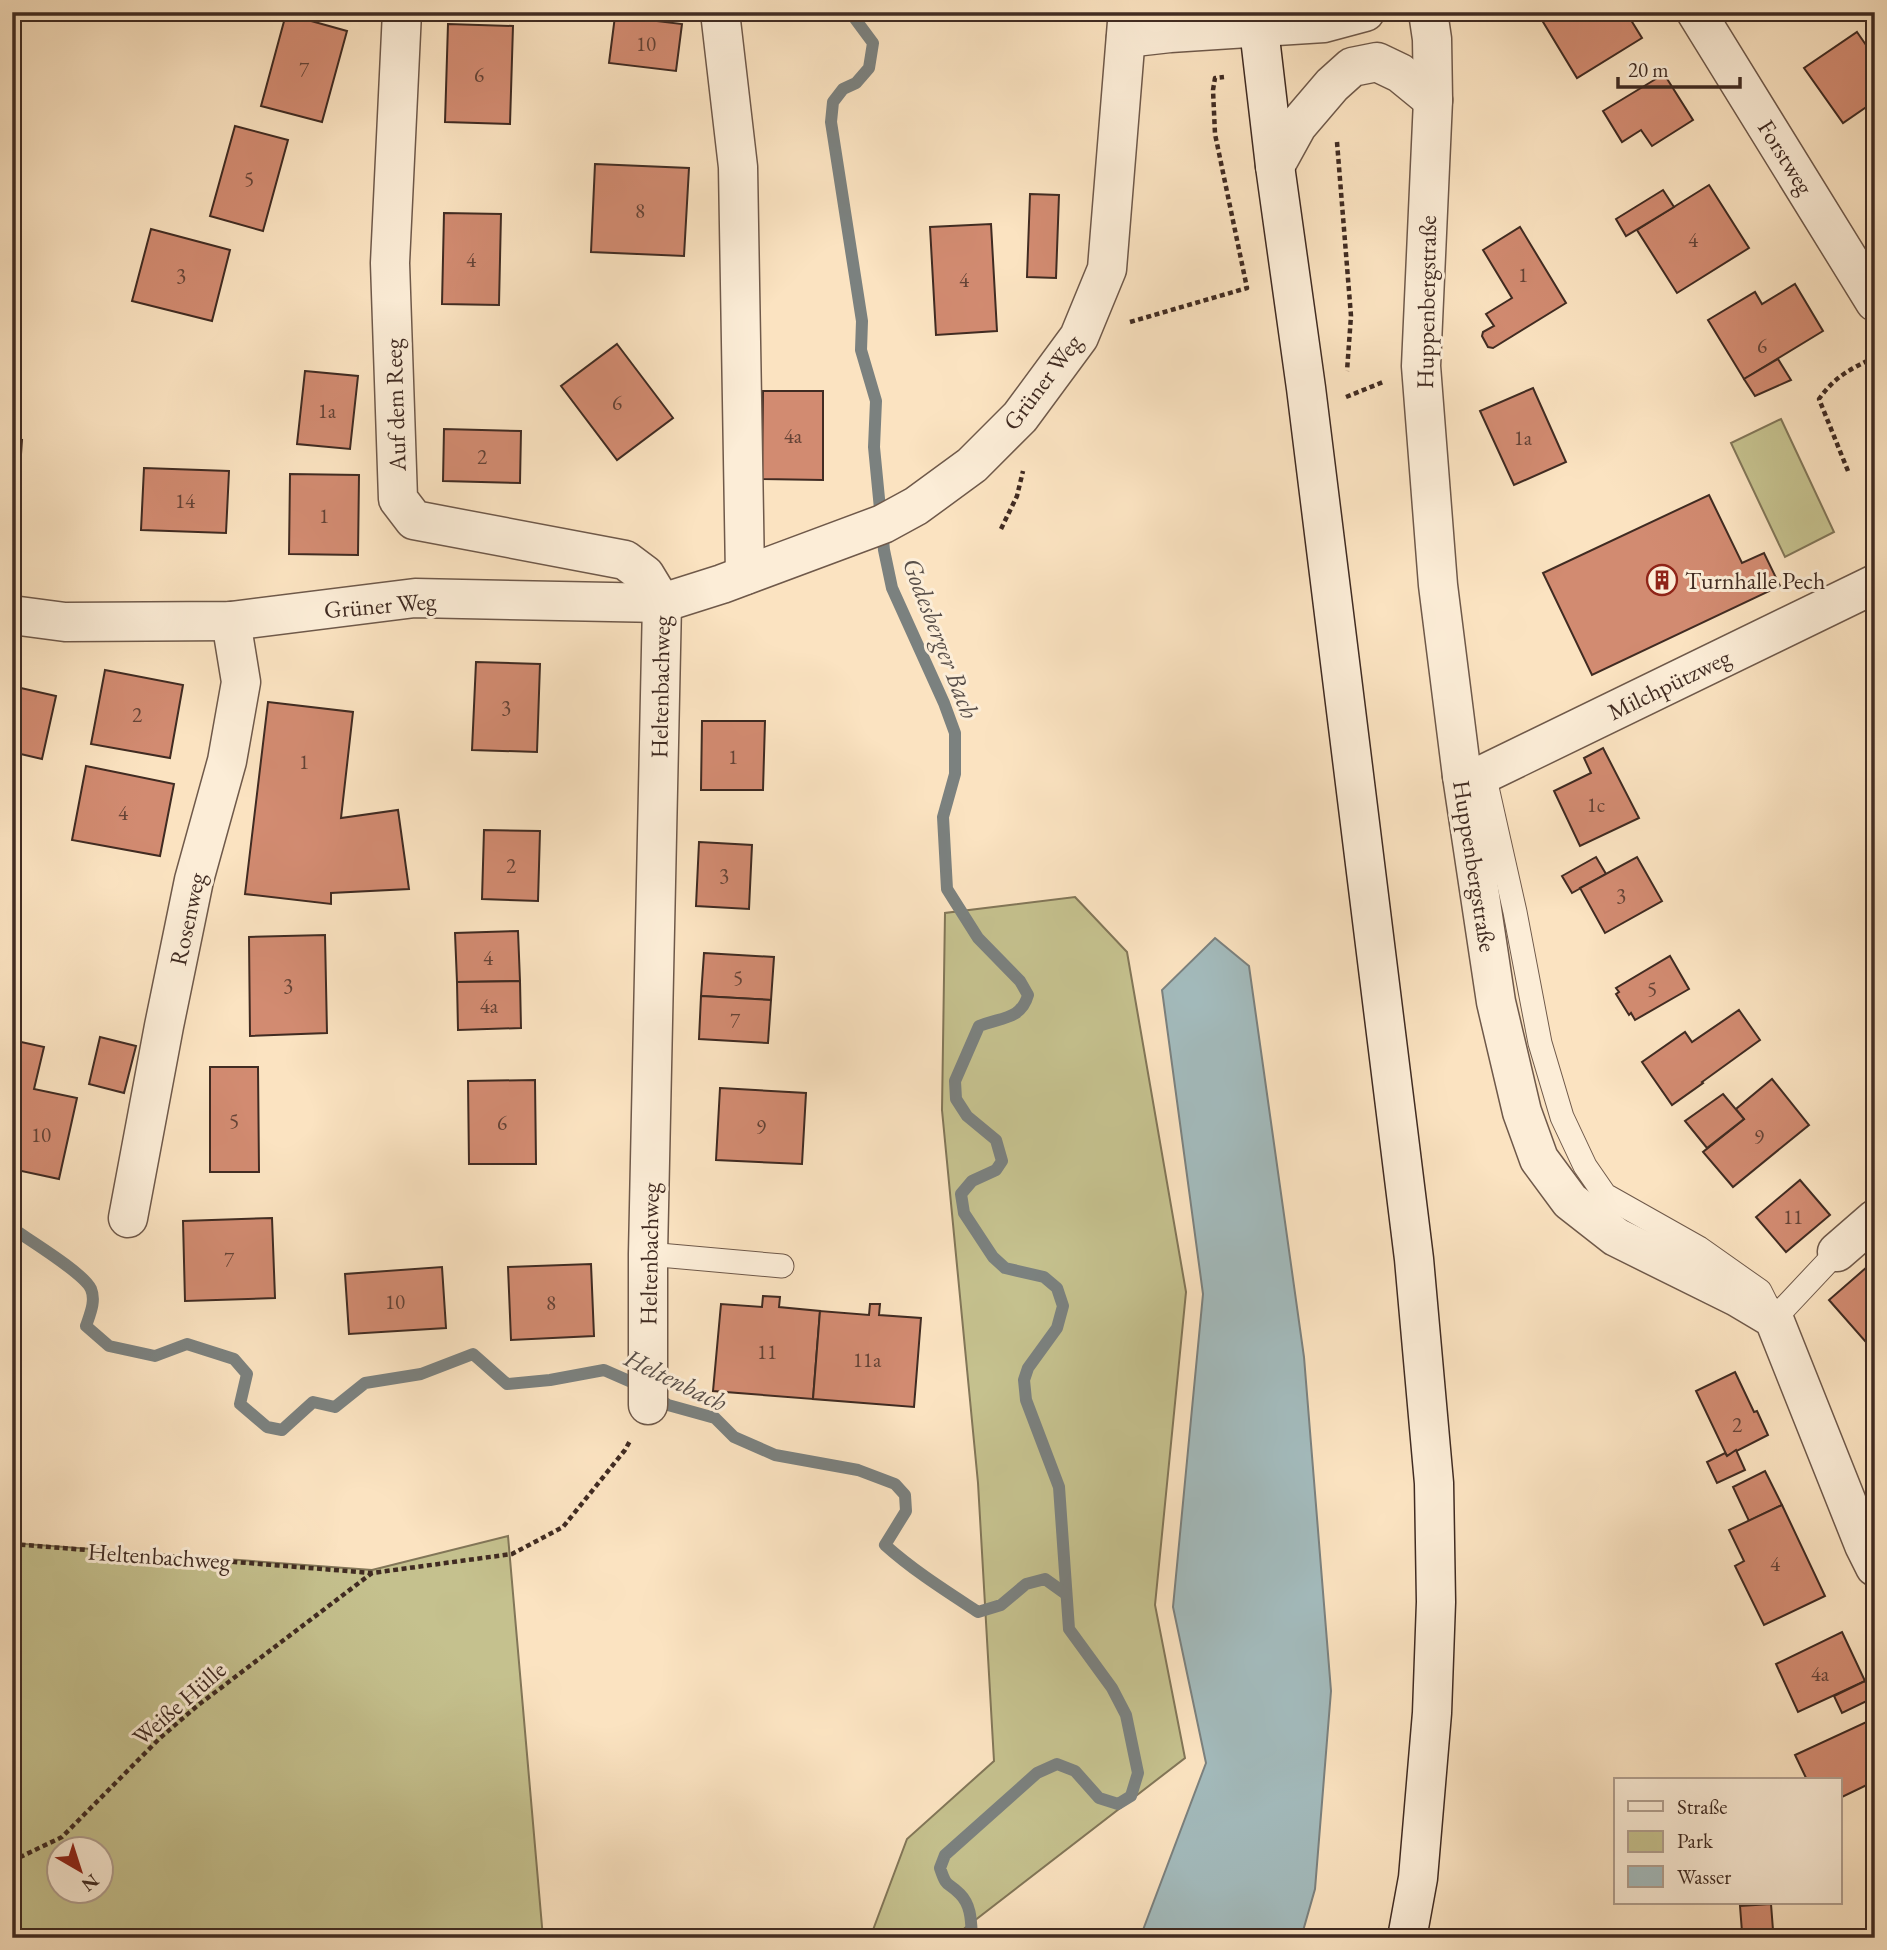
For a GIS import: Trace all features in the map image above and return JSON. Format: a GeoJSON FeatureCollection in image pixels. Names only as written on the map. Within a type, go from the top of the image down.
{"type":"FeatureCollection","features":[{"type":"Feature","properties":{"kind":"street","name":"Auf dem Reeg"},"geometry":{"type":"LineString","coordinates":[[402,12],[390,263],[398,499],[414,520],[625,560],[645,575],[662,603]]}},
{"type":"Feature","properties":{"kind":"street"},"geometry":{"type":"LineString","coordinates":[[720,12],[738,167],[745,575]]}},
{"type":"Feature","properties":{"kind":"street","name":"Grüner Weg"},"geometry":{"type":"LineString","coordinates":[[12,615],[65,622],[231,621],[415,598],[662,603],[883,524],[916,506],[972,466],[1020,417],[1079,337],[1107,269],[1129,25],[1170,33],[1258,20],[1324,23],[1365,12]]}},
{"type":"Feature","properties":{"kind":"street"},"geometry":{"type":"LineString","coordinates":[[1275,166],[1297,125],[1332,85],[1352,67],[1389,12]]}},
{"type":"Feature","properties":{"kind":"street","name":"Huppenbergstraße"},"geometry":{"type":"LineString","coordinates":[[1428,12],[1432,39],[1433,100],[1422,366],[1438,585],[1473,775],[1496,1002],[1522,1112],[1539,1159],[1570,1201],[1616,1237],[1737,1297],[1774,1319]]}},
{"type":"Feature","properties":{"kind":"street","name":"Forstweg"},"geometry":{"type":"LineString","coordinates":[[1696,12],[1875,302]]}},
{"type":"Feature","properties":{"kind":"street"},"geometry":{"type":"LineString","coordinates":[[1258,20],[1414,1259],[1434,1483],[1436,1602],[1432,1713],[1418,1878],[1407,1938]]}},
{"type":"Feature","properties":{"kind":"street"},"geometry":{"type":"LineString","coordinates":[[1352,67],[1377,62],[1400,73],[1433,100]]}},
{"type":"Feature","properties":{"kind":"street","name":"Milchpützweg"},"geometry":{"type":"LineString","coordinates":[[1473,775],[1875,583]]}},
{"type":"Feature","properties":{"kind":"street","name":"Heltenbachweg"},"geometry":{"type":"LineString","coordinates":[[648,1391],[648,1254],[662,603]]}},
{"type":"Feature","properties":{"kind":"street","name":"Rosenweg"},"geometry":{"type":"LineString","coordinates":[[128,1218],[191,893],[227,761],[239,695],[241,682],[231,621]]}},
{"type":"Feature","properties":{"kind":"street"},"geometry":{"type":"LineString","coordinates":[[1837,1252],[1875,1219]]}},
{"type":"Feature","properties":{"kind":"street"},"geometry":{"type":"LineString","coordinates":[[1774,1319],[1875,1567]]}},
{"type":"Feature","properties":{"kind":"lane"},"geometry":{"type":"LineString","coordinates":[[1774,1319],[1837,1252]]}},
{"type":"Feature","properties":{"kind":"lane"},"geometry":{"type":"LineString","coordinates":[[648,1254],[782,1266]]}},
{"type":"Feature","properties":{"kind":"path"},"geometry":{"type":"LineString","coordinates":[[1079,337],[1248,288],[1215,134],[1214,79]]}},
{"type":"Feature","properties":{"kind":"path"},"geometry":{"type":"LineString","coordinates":[[1848,471],[1819,399],[1828,386],[1842,374],[1875,357]]}},
{"type":"Feature","properties":{"kind":"path","name":"Heltenbachweg"},"geometry":{"type":"LineString","coordinates":[[12,1545],[372,1573],[512,1554],[563,1527],[625,1450],[648,1391]]}},
{"type":"Feature","properties":{"kind":"path","name":"Weiße Hülle"},"geometry":{"type":"LineString","coordinates":[[12,1861],[62,1837],[160,1738],[197,1706],[372,1573]]}},
{"type":"Feature","properties":{"kind":"green space"},"geometry":{"type":"Polygon","coordinates":[[[1781,419],[1834,532],[1785,557],[1731,443],[1781,419]]]}},
{"type":"Feature","properties":{"kind":"green space"},"geometry":{"type":"Polygon","coordinates":[[[1075,897],[1127,952],[1186,1292],[1155,1605],[1185,1758],[952,1938],[870,1938],[907,1839],[994,1761],[978,1483],[942,1110],[945,913],[1075,897]]]}},
{"type":"Feature","properties":{"kind":"green space"},"geometry":{"type":"Polygon","coordinates":[[[508,1536],[543,1938],[12,1938],[12,1543],[372,1570],[508,1536]]]}},
{"type":"Feature","properties":{"kind":"water"},"geometry":{"type":"Polygon","coordinates":[[[1215,938],[1249,966],[1304,1357],[1331,1691],[1315,1889],[1301,1938],[1146,1938],[1143,1930],[1206,1763],[1173,1607],[1203,1294],[1162,990],[1215,938]]]}},
{"type":"Feature","properties":{"kind":"building"},"geometry":{"type":"Polygon","coordinates":[[[1537,12],[1626,12],[1642,38],[1577,78],[1537,12]]]}},
{"type":"Feature","properties":{"kind":"building"},"geometry":{"type":"Polygon","coordinates":[[[286,14],[347,31],[322,122],[261,106],[286,14]]]}},
{"type":"Feature","properties":{"kind":"building"},"geometry":{"type":"Polygon","coordinates":[[[615,16],[682,24],[676,71],[609,63],[615,16]]]}},
{"type":"Feature","properties":{"kind":"building"},"geometry":{"type":"Polygon","coordinates":[[[448,24],[513,26],[510,124],[445,122],[448,24]]]}},
{"type":"Feature","properties":{"kind":"building"},"geometry":{"type":"Polygon","coordinates":[[[1857,32],[1875,58],[1875,101],[1843,123],[1804,68],[1857,32]]]}},
{"type":"Feature","properties":{"kind":"building"},"geometry":{"type":"Polygon","coordinates":[[[1664,74],[1693,120],[1652,146],[1641,130],[1622,142],[1603,111],[1664,74]]]}},
{"type":"Feature","properties":{"kind":"building"},"geometry":{"type":"Polygon","coordinates":[[[235,126],[288,140],[263,231],[210,216],[235,126]]]}},
{"type":"Feature","properties":{"kind":"building"},"geometry":{"type":"Polygon","coordinates":[[[595,164],[689,168],[684,256],[591,252],[595,164]]]}},
{"type":"Feature","properties":{"kind":"building"},"geometry":{"type":"Polygon","coordinates":[[[1875,184],[1875,201],[1867,189],[1875,184]]]}},
{"type":"Feature","properties":{"kind":"building"},"geometry":{"type":"Polygon","coordinates":[[[1709,185],[1749,248],[1677,293],[1637,230],[1709,185]]]}},
{"type":"Feature","properties":{"kind":"building"},"geometry":{"type":"Polygon","coordinates":[[[1663,190],[1674,207],[1626,236],[1616,219],[1663,190]]]}},
{"type":"Feature","properties":{"kind":"building"},"geometry":{"type":"Polygon","coordinates":[[[1030,194],[1059,195],[1056,278],[1027,277],[1030,194]]]}},
{"type":"Feature","properties":{"kind":"building"},"geometry":{"type":"Polygon","coordinates":[[[444,213],[501,214],[499,305],[442,304],[444,213]]]}},
{"type":"Feature","properties":{"kind":"building"},"geometry":{"type":"Polygon","coordinates":[[[991,224],[997,331],[936,335],[930,227],[991,224]]]}},
{"type":"Feature","properties":{"kind":"building"},"geometry":{"type":"Polygon","coordinates":[[[1520,227],[1566,303],[1493,348],[1488,347],[1482,336],[1483,332],[1494,326],[1486,314],[1512,298],[1483,250],[1520,227]]]}},
{"type":"Feature","properties":{"kind":"building"},"geometry":{"type":"Polygon","coordinates":[[[151,229],[230,250],[212,321],[132,301],[151,229]]]}},
{"type":"Feature","properties":{"kind":"building"},"geometry":{"type":"Polygon","coordinates":[[[1795,284],[1823,331],[1744,379],[1708,320],[1755,292],[1762,304],[1795,284]]]}},
{"type":"Feature","properties":{"kind":"building"},"geometry":{"type":"Polygon","coordinates":[[[617,344],[673,418],[617,460],[561,386],[617,344]]]}},
{"type":"Feature","properties":{"kind":"building"},"geometry":{"type":"Polygon","coordinates":[[[1778,359],[1791,380],[1755,396],[1744,379],[1778,359]]]}},
{"type":"Feature","properties":{"kind":"building"},"geometry":{"type":"Polygon","coordinates":[[[305,371],[358,376],[350,449],[297,444],[305,371]]]}},
{"type":"Feature","properties":{"kind":"building"},"geometry":{"type":"Polygon","coordinates":[[[1533,388],[1566,462],[1514,485],[1480,411],[1533,388]]]}},
{"type":"Feature","properties":{"kind":"building"},"geometry":{"type":"Polygon","coordinates":[[[763,391],[823,391],[823,480],[762,479],[763,391]]]}},
{"type":"Feature","properties":{"kind":"building"},"geometry":{"type":"Polygon","coordinates":[[[444,429],[521,431],[520,483],[443,481],[444,429]]]}},
{"type":"Feature","properties":{"kind":"building"},"geometry":{"type":"Polygon","coordinates":[[[12,439],[22,440],[16,526],[12,526],[12,439]]]}},
{"type":"Feature","properties":{"kind":"building"},"geometry":{"type":"Polygon","coordinates":[[[144,468],[229,471],[226,533],[141,530],[144,468]]]}},
{"type":"Feature","properties":{"kind":"building"},"geometry":{"type":"Polygon","coordinates":[[[290,474],[359,475],[358,555],[289,554],[290,474]]]}},
{"type":"Feature","properties":{"kind":"building","name":"Turnhalle Pech"},"geometry":{"type":"Polygon","coordinates":[[[1709,495],[1742,563],[1764,553],[1780,586],[1592,675],[1543,573],[1709,495]]]}},
{"type":"Feature","properties":{"kind":"building"},"geometry":{"type":"Polygon","coordinates":[[[476,662],[540,664],[537,752],[472,750],[476,662]]]}},
{"type":"Feature","properties":{"kind":"building"},"geometry":{"type":"Polygon","coordinates":[[[105,670],[183,685],[170,758],[91,744],[105,670]]]}},
{"type":"Feature","properties":{"kind":"building"},"geometry":{"type":"Polygon","coordinates":[[[12,686],[56,696],[42,759],[12,752],[12,686]]]}},
{"type":"Feature","properties":{"kind":"building"},"geometry":{"type":"Polygon","coordinates":[[[268,702],[353,712],[341,818],[398,810],[409,889],[331,893],[331,904],[245,894],[268,702]]]}},
{"type":"Feature","properties":{"kind":"building"},"geometry":{"type":"Polygon","coordinates":[[[702,721],[765,721],[763,790],[701,790],[702,721]]]}},
{"type":"Feature","properties":{"kind":"building"},"geometry":{"type":"Polygon","coordinates":[[[1603,748],[1639,818],[1580,846],[1554,791],[1591,773],[1584,758],[1603,748]]]}},
{"type":"Feature","properties":{"kind":"building"},"geometry":{"type":"Polygon","coordinates":[[[86,766],[174,784],[160,856],[72,840],[86,766]]]}},
{"type":"Feature","properties":{"kind":"building"},"geometry":{"type":"Polygon","coordinates":[[[484,830],[540,831],[538,901],[482,899],[484,830]]]}},
{"type":"Feature","properties":{"kind":"building"},"geometry":{"type":"Polygon","coordinates":[[[699,842],[752,845],[749,909],[696,906],[699,842]]]}},
{"type":"Feature","properties":{"kind":"building"},"geometry":{"type":"Polygon","coordinates":[[[1596,857],[1606,874],[1572,893],[1562,876],[1596,857]]]}},
{"type":"Feature","properties":{"kind":"building"},"geometry":{"type":"Polygon","coordinates":[[[1637,857],[1662,901],[1605,933],[1580,888],[1637,857]]]}},
{"type":"Feature","properties":{"kind":"building"},"geometry":{"type":"Polygon","coordinates":[[[518,931],[520,981],[457,982],[455,933],[518,931]]]}},
{"type":"Feature","properties":{"kind":"building"},"geometry":{"type":"Polygon","coordinates":[[[325,935],[327,1033],[250,1036],[249,937],[325,935]]]}},
{"type":"Feature","properties":{"kind":"building"},"geometry":{"type":"Polygon","coordinates":[[[704,953],[774,957],[771,1000],[701,996],[704,953]]]}},
{"type":"Feature","properties":{"kind":"building"},"geometry":{"type":"Polygon","coordinates":[[[1670,956],[1689,989],[1635,1020],[1616,994],[1619,992],[1616,988],[1670,956]]]}},
{"type":"Feature","properties":{"kind":"building"},"geometry":{"type":"Polygon","coordinates":[[[520,981],[521,1028],[458,1030],[457,982],[520,981]]]}},
{"type":"Feature","properties":{"kind":"building"},"geometry":{"type":"Polygon","coordinates":[[[701,996],[771,1000],[768,1043],[699,1039],[701,996]]]}},
{"type":"Feature","properties":{"kind":"building"},"geometry":{"type":"Polygon","coordinates":[[[1739,1010],[1760,1040],[1672,1105],[1642,1062],[1685,1032],[1692,1042],[1739,1010]]]}},
{"type":"Feature","properties":{"kind":"building"},"geometry":{"type":"Polygon","coordinates":[[[100,1037],[136,1046],[124,1093],[89,1084],[100,1037]]]}},
{"type":"Feature","properties":{"kind":"building"},"geometry":{"type":"Polygon","coordinates":[[[12,1040],[44,1047],[34,1089],[77,1098],[59,1179],[12,1169],[12,1040]]]}},
{"type":"Feature","properties":{"kind":"building"},"geometry":{"type":"Polygon","coordinates":[[[210,1067],[258,1067],[259,1172],[210,1172],[210,1067]]]}},
{"type":"Feature","properties":{"kind":"building"},"geometry":{"type":"Polygon","coordinates":[[[1772,1079],[1809,1125],[1733,1187],[1703,1152],[1744,1119],[1736,1109],[1772,1079]]]}},
{"type":"Feature","properties":{"kind":"building"},"geometry":{"type":"Polygon","coordinates":[[[535,1080],[536,1164],[469,1164],[468,1081],[535,1080]]]}},
{"type":"Feature","properties":{"kind":"building"},"geometry":{"type":"Polygon","coordinates":[[[720,1088],[806,1093],[802,1164],[716,1160],[720,1088]]]}},
{"type":"Feature","properties":{"kind":"building"},"geometry":{"type":"Polygon","coordinates":[[[1723,1094],[1744,1119],[1707,1148],[1685,1121],[1723,1094]]]}},
{"type":"Feature","properties":{"kind":"building"},"geometry":{"type":"Polygon","coordinates":[[[1800,1180],[1830,1215],[1786,1252],[1756,1217],[1800,1180]]]}},
{"type":"Feature","properties":{"kind":"building"},"geometry":{"type":"Polygon","coordinates":[[[272,1218],[275,1298],[185,1301],[183,1221],[272,1218]]]}},
{"type":"Feature","properties":{"kind":"building"},"geometry":{"type":"Polygon","coordinates":[[[1875,1260],[1875,1347],[1872,1349],[1829,1300],[1875,1260]]]}},
{"type":"Feature","properties":{"kind":"building"},"geometry":{"type":"Polygon","coordinates":[[[591,1264],[594,1336],[511,1340],[508,1267],[591,1264]]]}},
{"type":"Feature","properties":{"kind":"building"},"geometry":{"type":"Polygon","coordinates":[[[442,1267],[446,1328],[349,1334],[345,1274],[442,1267]]]}},
{"type":"Feature","properties":{"kind":"building"},"geometry":{"type":"Polygon","coordinates":[[[763,1296],[780,1297],[779,1307],[820,1311],[813,1399],[713,1391],[721,1304],[762,1307],[763,1296]]]}},
{"type":"Feature","properties":{"kind":"building"},"geometry":{"type":"Polygon","coordinates":[[[870,1304],[880,1304],[879,1315],[921,1318],[914,1407],[813,1399],[820,1311],[869,1315],[870,1304]]]}},
{"type":"Feature","properties":{"kind":"building"},"geometry":{"type":"Polygon","coordinates":[[[1735,1372],[1768,1435],[1727,1456],[1696,1391],[1735,1372]]]}},
{"type":"Feature","properties":{"kind":"building"},"geometry":{"type":"Polygon","coordinates":[[[1736,1450],[1745,1470],[1717,1483],[1707,1462],[1725,1453],[1727,1456],[1736,1450]]]}},
{"type":"Feature","properties":{"kind":"building"},"geometry":{"type":"Polygon","coordinates":[[[1765,1471],[1782,1505],[1749,1521],[1733,1487],[1765,1471]]]}},
{"type":"Feature","properties":{"kind":"building"},"geometry":{"type":"Polygon","coordinates":[[[1782,1505],[1825,1596],[1764,1625],[1735,1566],[1744,1561],[1729,1530],[1782,1505]]]}},
{"type":"Feature","properties":{"kind":"building"},"geometry":{"type":"Polygon","coordinates":[[[1842,1632],[1865,1681],[1798,1712],[1776,1664],[1842,1632]]]}},
{"type":"Feature","properties":{"kind":"building"},"geometry":{"type":"Polygon","coordinates":[[[1865,1681],[1873,1698],[1842,1713],[1834,1696],[1865,1681]]]}},
{"type":"Feature","properties":{"kind":"building"},"geometry":{"type":"Polygon","coordinates":[[[1875,1718],[1875,1781],[1842,1797],[1842,1778],[1806,1778],[1795,1755],[1875,1718]]]}},
{"type":"Feature","properties":{"kind":"building"},"geometry":{"type":"Polygon","coordinates":[[[1771,1904],[1773,1930],[1742,1932],[1740,1906],[1771,1904]]]}},
{"type":"Feature","properties":{"kind":"waterway","name":"Godesberger Bach"},"geometry":{"type":"LineString","coordinates":[[850,12],[873,43],[869,68],[856,83],[843,89],[833,102],[831,122],[862,321],[861,350],[876,401],[874,447],[884,550],[892,588],[955,733],[955,774],[943,817],[947,889],[978,938],[1020,981],[1028,995],[1025,1003],[1015,1013],[979,1026],[955,1081],[956,1099],[967,1116],[996,1140],[1002,1161],[996,1170],[972,1181],[961,1194],[964,1213],[993,1257],[1005,1268],[1044,1277],[1057,1288],[1063,1306],[1057,1328],[1028,1368],[1024,1380],[1026,1400],[1059,1487],[1069,1629],[1112,1688],[1126,1715],[1138,1773],[1131,1796],[1118,1804],[1099,1798],[1075,1771],[1057,1764],[1037,1773],[945,1855],[940,1868],[946,1882],[967,1904],[972,1938]]}},
{"type":"Feature","properties":{"kind":"waterway","name":"Heltenbach"},"geometry":{"type":"LineString","coordinates":[[12,1228],[86,1282],[93,1298],[86,1326],[109,1346],[155,1356],[187,1344],[234,1359],[247,1374],[240,1404],[267,1427],[282,1430],[313,1402],[335,1407],[365,1383],[421,1374],[473,1354],[507,1384],[550,1380],[604,1370],[636,1384],[668,1405],[715,1418],[734,1437],[775,1455],[858,1470],[895,1484],[905,1495],[906,1511],[885,1545],[978,1612],[1001,1605],[1026,1584],[1045,1579],[1066,1594]]}},
{"type":"Feature","properties":{"kind":"place","name":"Turnhalle Pech"},"geometry":{"type":"Point","coordinates":[1662,580]}}]}
